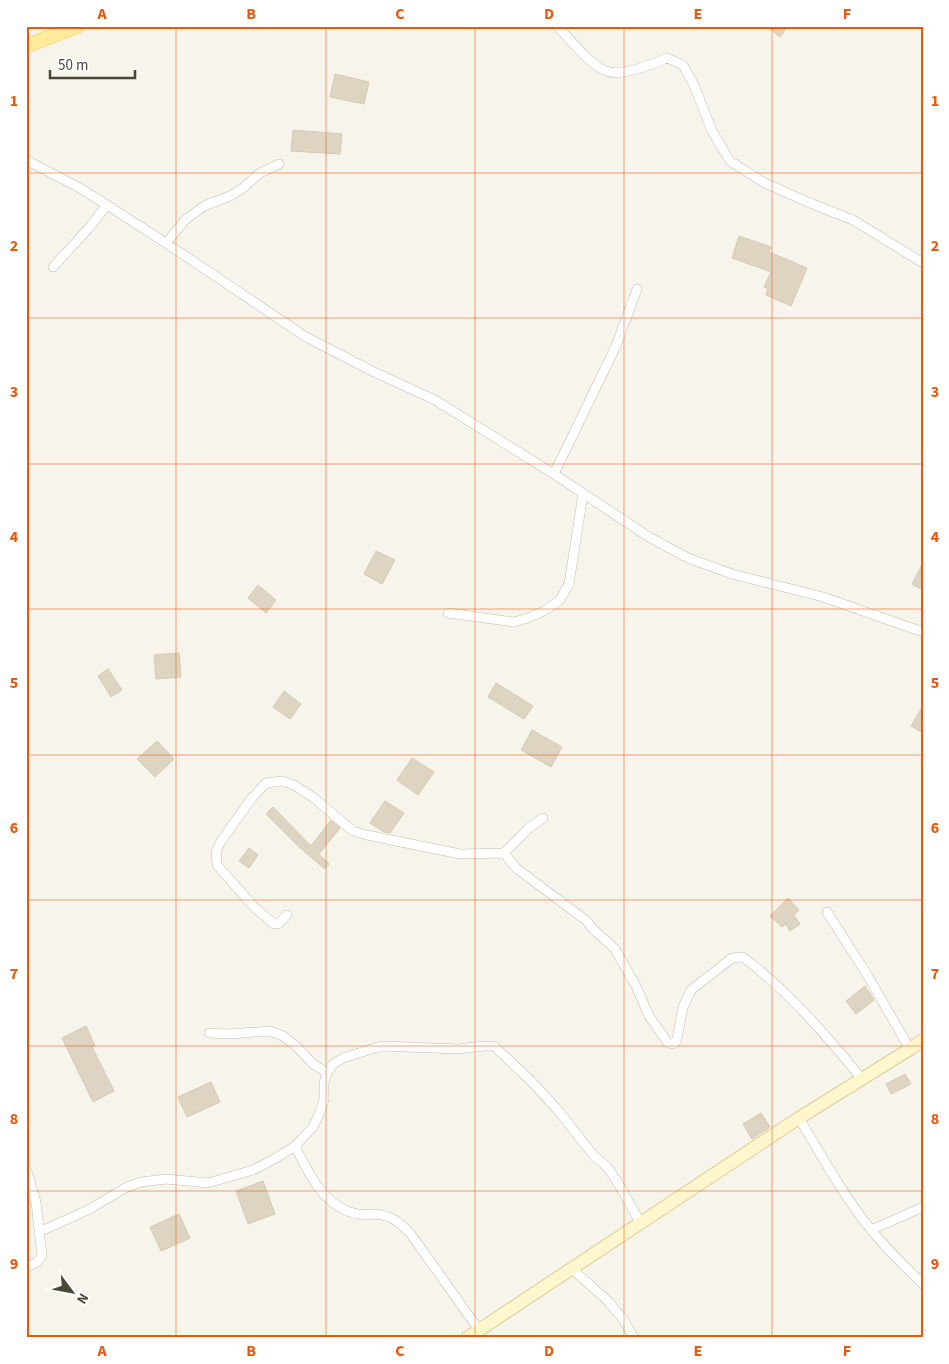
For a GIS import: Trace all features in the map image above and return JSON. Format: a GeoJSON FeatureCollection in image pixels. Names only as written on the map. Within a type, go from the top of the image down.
{"type":"FeatureCollection","features":[{"type":"Feature","properties":{"kind":"main road"},"geometry":{"type":"LineString","coordinates":[[26,46],[78,26]]}},
{"type":"Feature","properties":{"kind":"main road"},"geometry":{"type":"LineString","coordinates":[[467,1338],[798,1118],[923,1040]]}},
{"type":"Feature","properties":{"kind":"street"},"geometry":{"type":"LineString","coordinates":[[557,26],[590,61],[607,72],[624,72],[646,67],[667,58],[683,65],[694,85],[712,131],[730,161],[762,182],[854,220],[923,263]]}},
{"type":"Feature","properties":{"kind":"street"},"geometry":{"type":"LineString","coordinates":[[26,160],[78,187],[107,205],[306,337],[374,372],[436,400],[554,474],[649,537],[688,558],[732,574],[823,598],[923,632]]}},
{"type":"Feature","properties":{"kind":"street"},"geometry":{"type":"LineString","coordinates":[[166,243],[185,220],[204,206],[230,196],[260,174],[279,164]]}},
{"type":"Feature","properties":{"kind":"street"},"geometry":{"type":"LineString","coordinates":[[53,267],[107,205]]}},
{"type":"Feature","properties":{"kind":"street"},"geometry":{"type":"LineString","coordinates":[[554,474],[616,346],[637,289]]}},
{"type":"Feature","properties":{"kind":"street"},"geometry":{"type":"LineString","coordinates":[[448,613],[514,622],[544,611],[560,600],[569,584],[584,494]]}},
{"type":"Feature","properties":{"kind":"street"},"geometry":{"type":"LineString","coordinates":[[287,915],[278,924],[274,924],[267,919],[217,865],[216,852],[221,841],[252,798],[266,783],[282,781],[294,785],[314,798],[353,831],[460,854],[504,853],[528,828],[543,818]]}},
{"type":"Feature","properties":{"kind":"street"},"geometry":{"type":"LineString","coordinates":[[504,853],[516,868],[587,921],[614,949],[636,986],[649,1016],[668,1043],[675,1043],[677,1039],[683,1007],[691,990],[732,958],[743,957],[798,1007],[828,1038],[862,1079]]}},
{"type":"Feature","properties":{"kind":"street"},"geometry":{"type":"LineString","coordinates":[[828,912],[910,1049]]}},
{"type":"Feature","properties":{"kind":"street"},"geometry":{"type":"LineString","coordinates":[[209,1033],[228,1034],[270,1031],[283,1036],[296,1046],[312,1064],[327,1073]]}},
{"type":"Feature","properties":{"kind":"street"},"geometry":{"type":"LineString","coordinates":[[40,1232],[88,1210],[125,1188],[141,1182],[166,1179],[208,1184],[253,1170],[295,1146],[314,1127],[324,1099],[324,1083],[327,1073],[333,1064],[343,1058],[381,1046],[458,1049],[494,1046],[530,1080],[556,1108],[594,1156],[607,1167],[618,1183],[640,1224]]}},
{"type":"Feature","properties":{"kind":"street"},"geometry":{"type":"LineString","coordinates":[[798,1118],[871,1230],[923,1284]]}},
{"type":"Feature","properties":{"kind":"street"},"geometry":{"type":"LineString","coordinates":[[295,1146],[307,1170],[319,1188],[331,1201],[342,1209],[359,1214],[386,1216],[399,1222],[410,1233],[479,1330]]}},
{"type":"Feature","properties":{"kind":"street"},"geometry":{"type":"LineString","coordinates":[[26,1168],[36,1202],[42,1256],[38,1262],[26,1267]]}},
{"type":"Feature","properties":{"kind":"street"},"geometry":{"type":"LineString","coordinates":[[871,1230],[923,1207]]}},
{"type":"Feature","properties":{"kind":"street"},"geometry":{"type":"LineString","coordinates":[[572,1269],[608,1301],[623,1319],[634,1338]]}},
{"type":"Feature","properties":{"kind":"building"},"geometry":{"type":"Polygon","coordinates":[[[767,26],[788,26],[780,37],[767,26]]]}},
{"type":"Feature","properties":{"kind":"building"},"geometry":{"type":"Polygon","coordinates":[[[335,74],[369,82],[364,104],[330,97],[335,74]]]}},
{"type":"Feature","properties":{"kind":"building"},"geometry":{"type":"Polygon","coordinates":[[[293,130],[342,134],[340,154],[291,151],[293,130]]]}},
{"type":"Feature","properties":{"kind":"building"},"geometry":{"type":"Polygon","coordinates":[[[739,236],[771,247],[769,252],[807,268],[791,306],[766,295],[768,289],[764,287],[771,272],[732,258],[739,236]]]}},
{"type":"Feature","properties":{"kind":"building"},"geometry":{"type":"Polygon","coordinates":[[[376,551],[395,560],[382,584],[364,574],[376,551]]]}},
{"type":"Feature","properties":{"kind":"building"},"geometry":{"type":"Polygon","coordinates":[[[923,563],[923,590],[912,584],[923,563]]]}},
{"type":"Feature","properties":{"kind":"building"},"geometry":{"type":"Polygon","coordinates":[[[258,585],[276,600],[266,613],[248,598],[258,585]]]}},
{"type":"Feature","properties":{"kind":"building"},"geometry":{"type":"Polygon","coordinates":[[[179,653],[181,677],[156,679],[154,655],[179,653]]]}},
{"type":"Feature","properties":{"kind":"building"},"geometry":{"type":"Polygon","coordinates":[[[108,669],[122,690],[111,697],[98,676],[108,669]]]}},
{"type":"Feature","properties":{"kind":"building"},"geometry":{"type":"Polygon","coordinates":[[[496,683],[533,706],[524,719],[488,697],[496,683]]]}},
{"type":"Feature","properties":{"kind":"building"},"geometry":{"type":"Polygon","coordinates":[[[284,691],[301,704],[290,719],[273,707],[284,691]]]}},
{"type":"Feature","properties":{"kind":"building"},"geometry":{"type":"Polygon","coordinates":[[[923,706],[923,733],[911,726],[923,706]]]}},
{"type":"Feature","properties":{"kind":"building"},"geometry":{"type":"Polygon","coordinates":[[[532,730],[562,747],[551,767],[521,750],[532,730]]]}},
{"type":"Feature","properties":{"kind":"building"},"geometry":{"type":"Polygon","coordinates":[[[157,741],[174,759],[155,777],[137,759],[157,741]]]}},
{"type":"Feature","properties":{"kind":"building"},"geometry":{"type":"Polygon","coordinates":[[[412,758],[434,772],[418,795],[397,780],[412,758]]]}},
{"type":"Feature","properties":{"kind":"building"},"geometry":{"type":"Polygon","coordinates":[[[385,801],[404,813],[390,833],[384,832],[370,823],[385,801]]]}},
{"type":"Feature","properties":{"kind":"building"},"geometry":{"type":"Polygon","coordinates":[[[273,807],[311,846],[331,820],[340,828],[319,854],[329,864],[325,869],[299,847],[266,814],[273,807]]]}},
{"type":"Feature","properties":{"kind":"building"},"geometry":{"type":"Polygon","coordinates":[[[249,848],[258,855],[249,868],[239,861],[249,848]]]}},
{"type":"Feature","properties":{"kind":"building"},"geometry":{"type":"Polygon","coordinates":[[[788,898],[799,910],[794,915],[800,924],[790,931],[786,924],[782,927],[770,916],[788,898]]]}},
{"type":"Feature","properties":{"kind":"building"},"geometry":{"type":"Polygon","coordinates":[[[865,986],[874,1000],[856,1014],[846,1001],[865,986]]]}},
{"type":"Feature","properties":{"kind":"building"},"geometry":{"type":"Polygon","coordinates":[[[86,1026],[95,1046],[92,1047],[114,1091],[93,1102],[62,1038],[86,1026]]]}},
{"type":"Feature","properties":{"kind":"building"},"geometry":{"type":"Polygon","coordinates":[[[905,1074],[911,1084],[891,1094],[886,1084],[905,1074]]]}},
{"type":"Feature","properties":{"kind":"building"},"geometry":{"type":"Polygon","coordinates":[[[211,1082],[220,1102],[187,1117],[178,1097],[211,1082]]]}},
{"type":"Feature","properties":{"kind":"building"},"geometry":{"type":"Polygon","coordinates":[[[761,1113],[770,1127],[752,1139],[743,1124],[761,1113]]]}},
{"type":"Feature","properties":{"kind":"building"},"geometry":{"type":"Polygon","coordinates":[[[263,1181],[275,1214],[248,1224],[236,1191],[263,1181]]]}},
{"type":"Feature","properties":{"kind":"building"},"geometry":{"type":"Polygon","coordinates":[[[179,1214],[190,1238],[161,1251],[150,1227],[179,1214]]]}}]}
